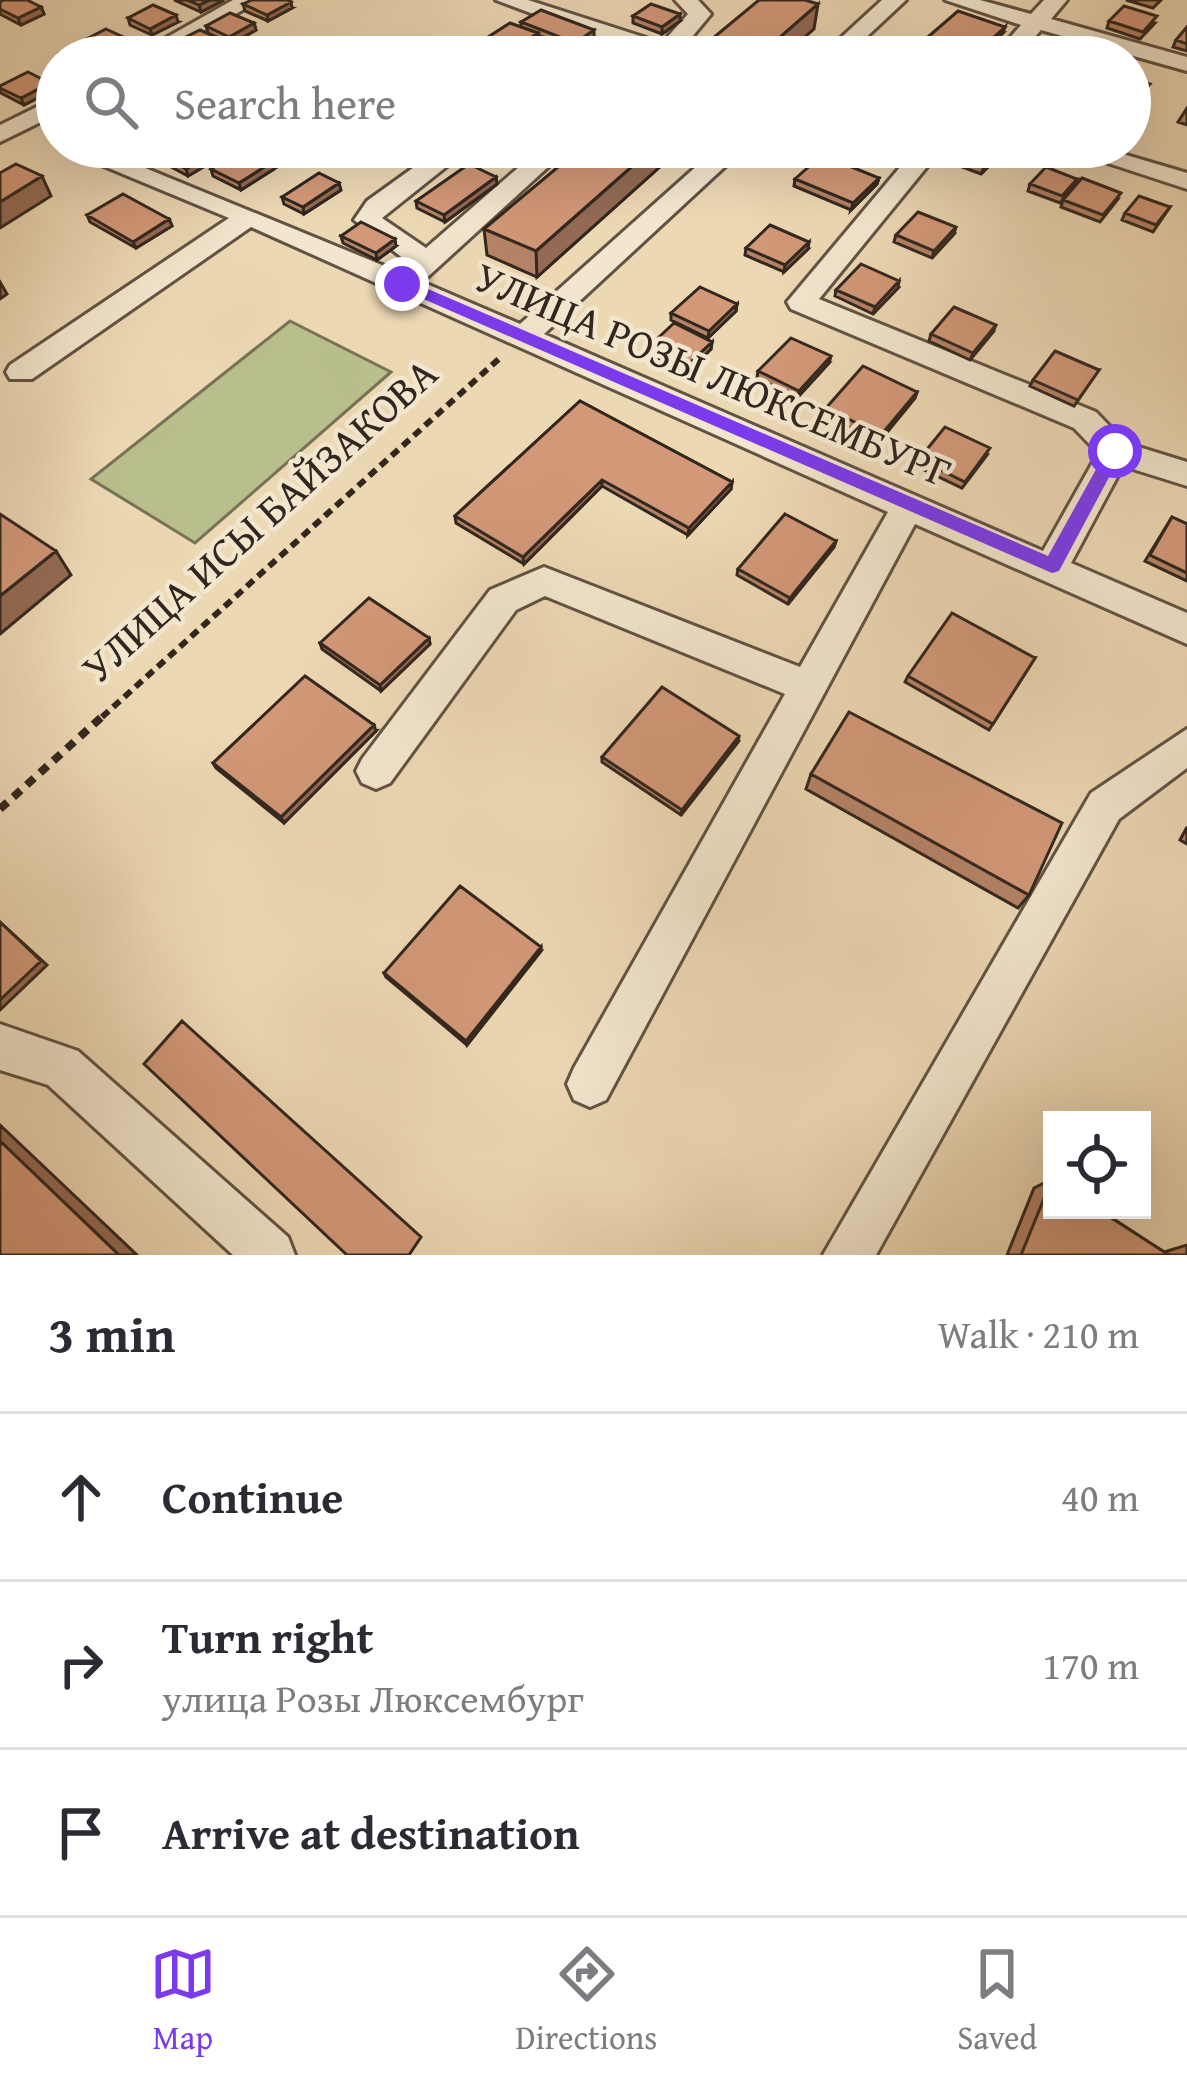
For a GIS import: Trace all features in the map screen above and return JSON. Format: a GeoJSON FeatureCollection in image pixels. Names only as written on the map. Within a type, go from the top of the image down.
{"type":"FeatureCollection","features":[{"type":"Feature","properties":{"kind":"street"},"geometry":{"type":"LineString","coordinates":[[182,36],[248,0]]}},
{"type":"Feature","properties":{"kind":"street"},"geometry":{"type":"LineString","coordinates":[[507,0],[611,36]]}},
{"type":"Feature","properties":{"kind":"street"},"geometry":{"type":"LineString","coordinates":[[686,0],[700,14],[686,36]]}},
{"type":"Feature","properties":{"kind":"street"},"geometry":{"type":"LineString","coordinates":[[855,36],[895,0]]}},
{"type":"Feature","properties":{"kind":"street"},"geometry":{"type":"LineString","coordinates":[[956,0],[1085,36]]}},
{"type":"Feature","properties":{"kind":"street"},"geometry":{"type":"LineString","coordinates":[[1022,36],[1057,0]]}},
{"type":"Feature","properties":{"kind":"street"},"geometry":{"type":"LineString","coordinates":[[1151,54],[1187,64]]}},
{"type":"Feature","properties":{"kind":"street"},"geometry":{"type":"LineString","coordinates":[[6,126],[36,113]]}},
{"type":"Feature","properties":{"kind":"street"},"geometry":{"type":"LineString","coordinates":[[6,126],[36,135]]}},
{"type":"Feature","properties":{"kind":"street","name":"УЛИЦА РОЗЫ ЛЮКСЕМБУРГ"},"geometry":{"type":"LineString","coordinates":[[125,168],[249,216],[1187,629]]}},
{"type":"Feature","properties":{"kind":"street"},"geometry":{"type":"LineString","coordinates":[[424,260],[367,220],[376,207],[429,168]]}},
{"type":"Feature","properties":{"kind":"street"},"geometry":{"type":"LineString","coordinates":[[402,284],[531,168]]}},
{"type":"Feature","properties":{"kind":"street"},"geometry":{"type":"LineString","coordinates":[[522,338],[710,168]]}},
{"type":"Feature","properties":{"kind":"street"},"geometry":{"type":"LineString","coordinates":[[913,168],[801,302],[1084,420],[1115,451],[1187,474]]}},
{"type":"Feature","properties":{"kind":"street"},"geometry":{"type":"LineString","coordinates":[[1143,168],[1187,181]]}},
{"type":"Feature","properties":{"kind":"street"},"geometry":{"type":"LineString","coordinates":[[20,371],[249,216]]}},
{"type":"Feature","properties":{"kind":"street"},"geometry":{"type":"LineString","coordinates":[[1052,566],[1115,451]]}},
{"type":"Feature","properties":{"kind":"street"},"geometry":{"type":"LineString","coordinates":[[590,1084],[909,506]]}},
{"type":"Feature","properties":{"kind":"street"},"geometry":{"type":"LineString","coordinates":[[376,771],[503,600],[544,581],[809,687]]}},
{"type":"Feature","properties":{"kind":"street"},"geometry":{"type":"LineString","coordinates":[[848,1255],[1105,806],[1187,746]]}},
{"type":"Feature","properties":{"kind":"street"},"geometry":{"type":"LineString","coordinates":[[0,1047],[62,1066],[270,1255]]}},
{"type":"Feature","properties":{"kind":"path","name":"УЛИЦА ИСЫ БАЙЗАКОВА"},"geometry":{"type":"LineString","coordinates":[[0,809],[522,338]]}},
{"type":"Feature","properties":{"kind":"green space"},"geometry":{"type":"Polygon","coordinates":[[[290,321],[391,372],[195,543],[91,479],[290,321]]]}},
{"type":"Feature","properties":{"kind":"building"},"geometry":{"type":"Polygon","coordinates":[[[4,0],[27,0],[41,7],[18,18],[0,9],[4,0]]]}},
{"type":"Feature","properties":{"kind":"building"},"geometry":{"type":"Polygon","coordinates":[[[252,0],[291,2],[267,15],[243,4],[252,0]]]}},
{"type":"Feature","properties":{"kind":"building"},"geometry":{"type":"Polygon","coordinates":[[[759,0],[818,4],[781,36],[715,36],[759,0]]]}},
{"type":"Feature","properties":{"kind":"building"},"geometry":{"type":"Polygon","coordinates":[[[651,4],[680,14],[662,27],[633,16],[651,4]]]}},
{"type":"Feature","properties":{"kind":"building"},"geometry":{"type":"Polygon","coordinates":[[[153,5],[176,15],[150,29],[128,18],[153,5]]]}},
{"type":"Feature","properties":{"kind":"building"},"geometry":{"type":"Polygon","coordinates":[[[1124,6],[1157,16],[1143,32],[1109,21],[1124,6]]]}},
{"type":"Feature","properties":{"kind":"building"},"geometry":{"type":"Polygon","coordinates":[[[541,10],[594,30],[585,36],[557,36],[521,22],[541,10]]]}},
{"type":"Feature","properties":{"kind":"building"},"geometry":{"type":"Polygon","coordinates":[[[958,11],[1005,27],[995,36],[929,36],[958,11]]]}},
{"type":"Feature","properties":{"kind":"building"},"geometry":{"type":"Polygon","coordinates":[[[230,13],[254,23],[231,36],[206,26],[230,13]]]}},
{"type":"Feature","properties":{"kind":"building"},"geometry":{"type":"Polygon","coordinates":[[[510,23],[538,33],[533,36],[490,36],[510,23]]]}},
{"type":"Feature","properties":{"kind":"building"},"geometry":{"type":"Polygon","coordinates":[[[1187,27],[1187,44],[1176,40],[1187,27]]]}},
{"type":"Feature","properties":{"kind":"building"},"geometry":{"type":"Polygon","coordinates":[[[106,29],[121,36],[93,36],[106,29]]]}},
{"type":"Feature","properties":{"kind":"building"},"geometry":{"type":"Polygon","coordinates":[[[28,72],[36,76],[36,90],[21,98],[0,86],[28,72]]]}},
{"type":"Feature","properties":{"kind":"building"},"geometry":{"type":"Polygon","coordinates":[[[16,164],[42,176],[0,202],[0,173],[16,164]]]}},
{"type":"Feature","properties":{"kind":"building"},"geometry":{"type":"Polygon","coordinates":[[[213,168],[263,168],[239,183],[213,168]]]}},
{"type":"Feature","properties":{"kind":"building"},"geometry":{"type":"Polygon","coordinates":[[[463,168],[477,168],[496,177],[444,215],[416,201],[463,168]]]}},
{"type":"Feature","properties":{"kind":"building"},"geometry":{"type":"Polygon","coordinates":[[[557,168],[630,168],[536,251],[484,229],[557,168]]]}},
{"type":"Feature","properties":{"kind":"building"},"geometry":{"type":"Polygon","coordinates":[[[807,168],[854,168],[879,178],[853,203],[795,179],[807,168]]]}},
{"type":"Feature","properties":{"kind":"building"},"geometry":{"type":"Polygon","coordinates":[[[1045,168],[1077,179],[1062,196],[1030,184],[1045,168]]]}},
{"type":"Feature","properties":{"kind":"building"},"geometry":{"type":"Polygon","coordinates":[[[319,173],[339,183],[303,207],[282,197],[319,173]]]}},
{"type":"Feature","properties":{"kind":"building"},"geometry":{"type":"Polygon","coordinates":[[[1082,178],[1121,193],[1103,215],[1063,200],[1082,178]]]}},
{"type":"Feature","properties":{"kind":"building"},"geometry":{"type":"Polygon","coordinates":[[[123,194],[169,219],[133,242],[87,215],[123,194]]]}},
{"type":"Feature","properties":{"kind":"building"},"geometry":{"type":"Polygon","coordinates":[[[1139,196],[1170,207],[1156,225],[1125,213],[1139,196]]]}},
{"type":"Feature","properties":{"kind":"building"},"geometry":{"type":"Polygon","coordinates":[[[918,212],[956,227],[934,251],[896,235],[918,212]]]}},
{"type":"Feature","properties":{"kind":"building"},"geometry":{"type":"Polygon","coordinates":[[[361,222],[395,239],[376,253],[341,236],[361,222]]]}},
{"type":"Feature","properties":{"kind":"building"},"geometry":{"type":"Polygon","coordinates":[[[770,225],[809,242],[785,265],[746,248],[770,225]]]}},
{"type":"Feature","properties":{"kind":"building"},"geometry":{"type":"Polygon","coordinates":[[[861,264],[899,281],[875,307],[836,290],[861,264]]]}},
{"type":"Feature","properties":{"kind":"building"},"geometry":{"type":"Polygon","coordinates":[[[700,287],[737,304],[709,331],[671,313],[700,287]]]}},
{"type":"Feature","properties":{"kind":"building"},"geometry":{"type":"Polygon","coordinates":[[[954,307],[996,325],[973,353],[931,334],[954,307]]]}},
{"type":"Feature","properties":{"kind":"building"},"geometry":{"type":"Polygon","coordinates":[[[674,323],[712,342],[682,370],[644,351],[674,323]]]}},
{"type":"Feature","properties":{"kind":"building"},"geometry":{"type":"Polygon","coordinates":[[[791,338],[831,356],[799,391],[758,371],[791,338]]]}},
{"type":"Feature","properties":{"kind":"building"},"geometry":{"type":"Polygon","coordinates":[[[1055,351],[1099,370],[1078,400],[1033,380],[1055,351]]]}},
{"type":"Feature","properties":{"kind":"building"},"geometry":{"type":"Polygon","coordinates":[[[863,366],[917,392],[881,435],[826,408],[863,366]]]}},
{"type":"Feature","properties":{"kind":"building"},"geometry":{"type":"Polygon","coordinates":[[[580,401],[732,482],[689,528],[602,480],[523,557],[455,516],[580,401]]]}},
{"type":"Feature","properties":{"kind":"building"},"geometry":{"type":"Polygon","coordinates":[[[945,427],[990,448],[965,482],[919,459],[945,427]]]}},
{"type":"Feature","properties":{"kind":"building"},"geometry":{"type":"Polygon","coordinates":[[[0,514],[56,551],[0,596],[0,514]]]}},
{"type":"Feature","properties":{"kind":"building"},"geometry":{"type":"Polygon","coordinates":[[[785,514],[836,541],[790,598],[738,569],[785,514]]]}},
{"type":"Feature","properties":{"kind":"building"},"geometry":{"type":"Polygon","coordinates":[[[1172,517],[1187,524],[1187,573],[1150,555],[1172,517]]]}},
{"type":"Feature","properties":{"kind":"building"},"geometry":{"type":"Polygon","coordinates":[[[369,598],[429,638],[380,685],[320,643],[369,598]]]}},
{"type":"Feature","properties":{"kind":"building"},"geometry":{"type":"Polygon","coordinates":[[[952,613],[1035,658],[993,724],[908,676],[952,613]]]}},
{"type":"Feature","properties":{"kind":"building"},"geometry":{"type":"Polygon","coordinates":[[[305,676],[374,725],[281,817],[213,763],[305,676]]]}},
{"type":"Feature","properties":{"kind":"building"},"geometry":{"type":"Polygon","coordinates":[[[662,687],[739,736],[682,810],[602,757],[662,687]]]}},
{"type":"Feature","properties":{"kind":"building"},"geometry":{"type":"Polygon","coordinates":[[[849,712],[1062,823],[1029,895],[811,774],[849,712]]]}},
{"type":"Feature","properties":{"kind":"building"},"geometry":{"type":"Polygon","coordinates":[[[460,886],[541,947],[466,1041],[384,973],[460,886]]]}},
{"type":"Feature","properties":{"kind":"building"},"geometry":{"type":"Polygon","coordinates":[[[0,922],[41,961],[0,1000],[0,922]]]}},
{"type":"Feature","properties":{"kind":"building"},"geometry":{"type":"Polygon","coordinates":[[[182,1021],[421,1237],[409,1255],[347,1255],[144,1064],[182,1021]]]}},
{"type":"Feature","properties":{"kind":"building"},"geometry":{"type":"Polygon","coordinates":[[[0,1141],[119,1255],[0,1255],[0,1141]]]}},
{"type":"Feature","properties":{"kind":"building"},"geometry":{"type":"Polygon","coordinates":[[[1043,1201],[1043,1219],[1113,1219],[1169,1255],[1021,1255],[1043,1201]]]}},
{"type":"Feature","properties":{"kind":"route"},"geometry":{"type":"LineString","coordinates":[[402,284],[1052,566],[1115,451]]}}]}
